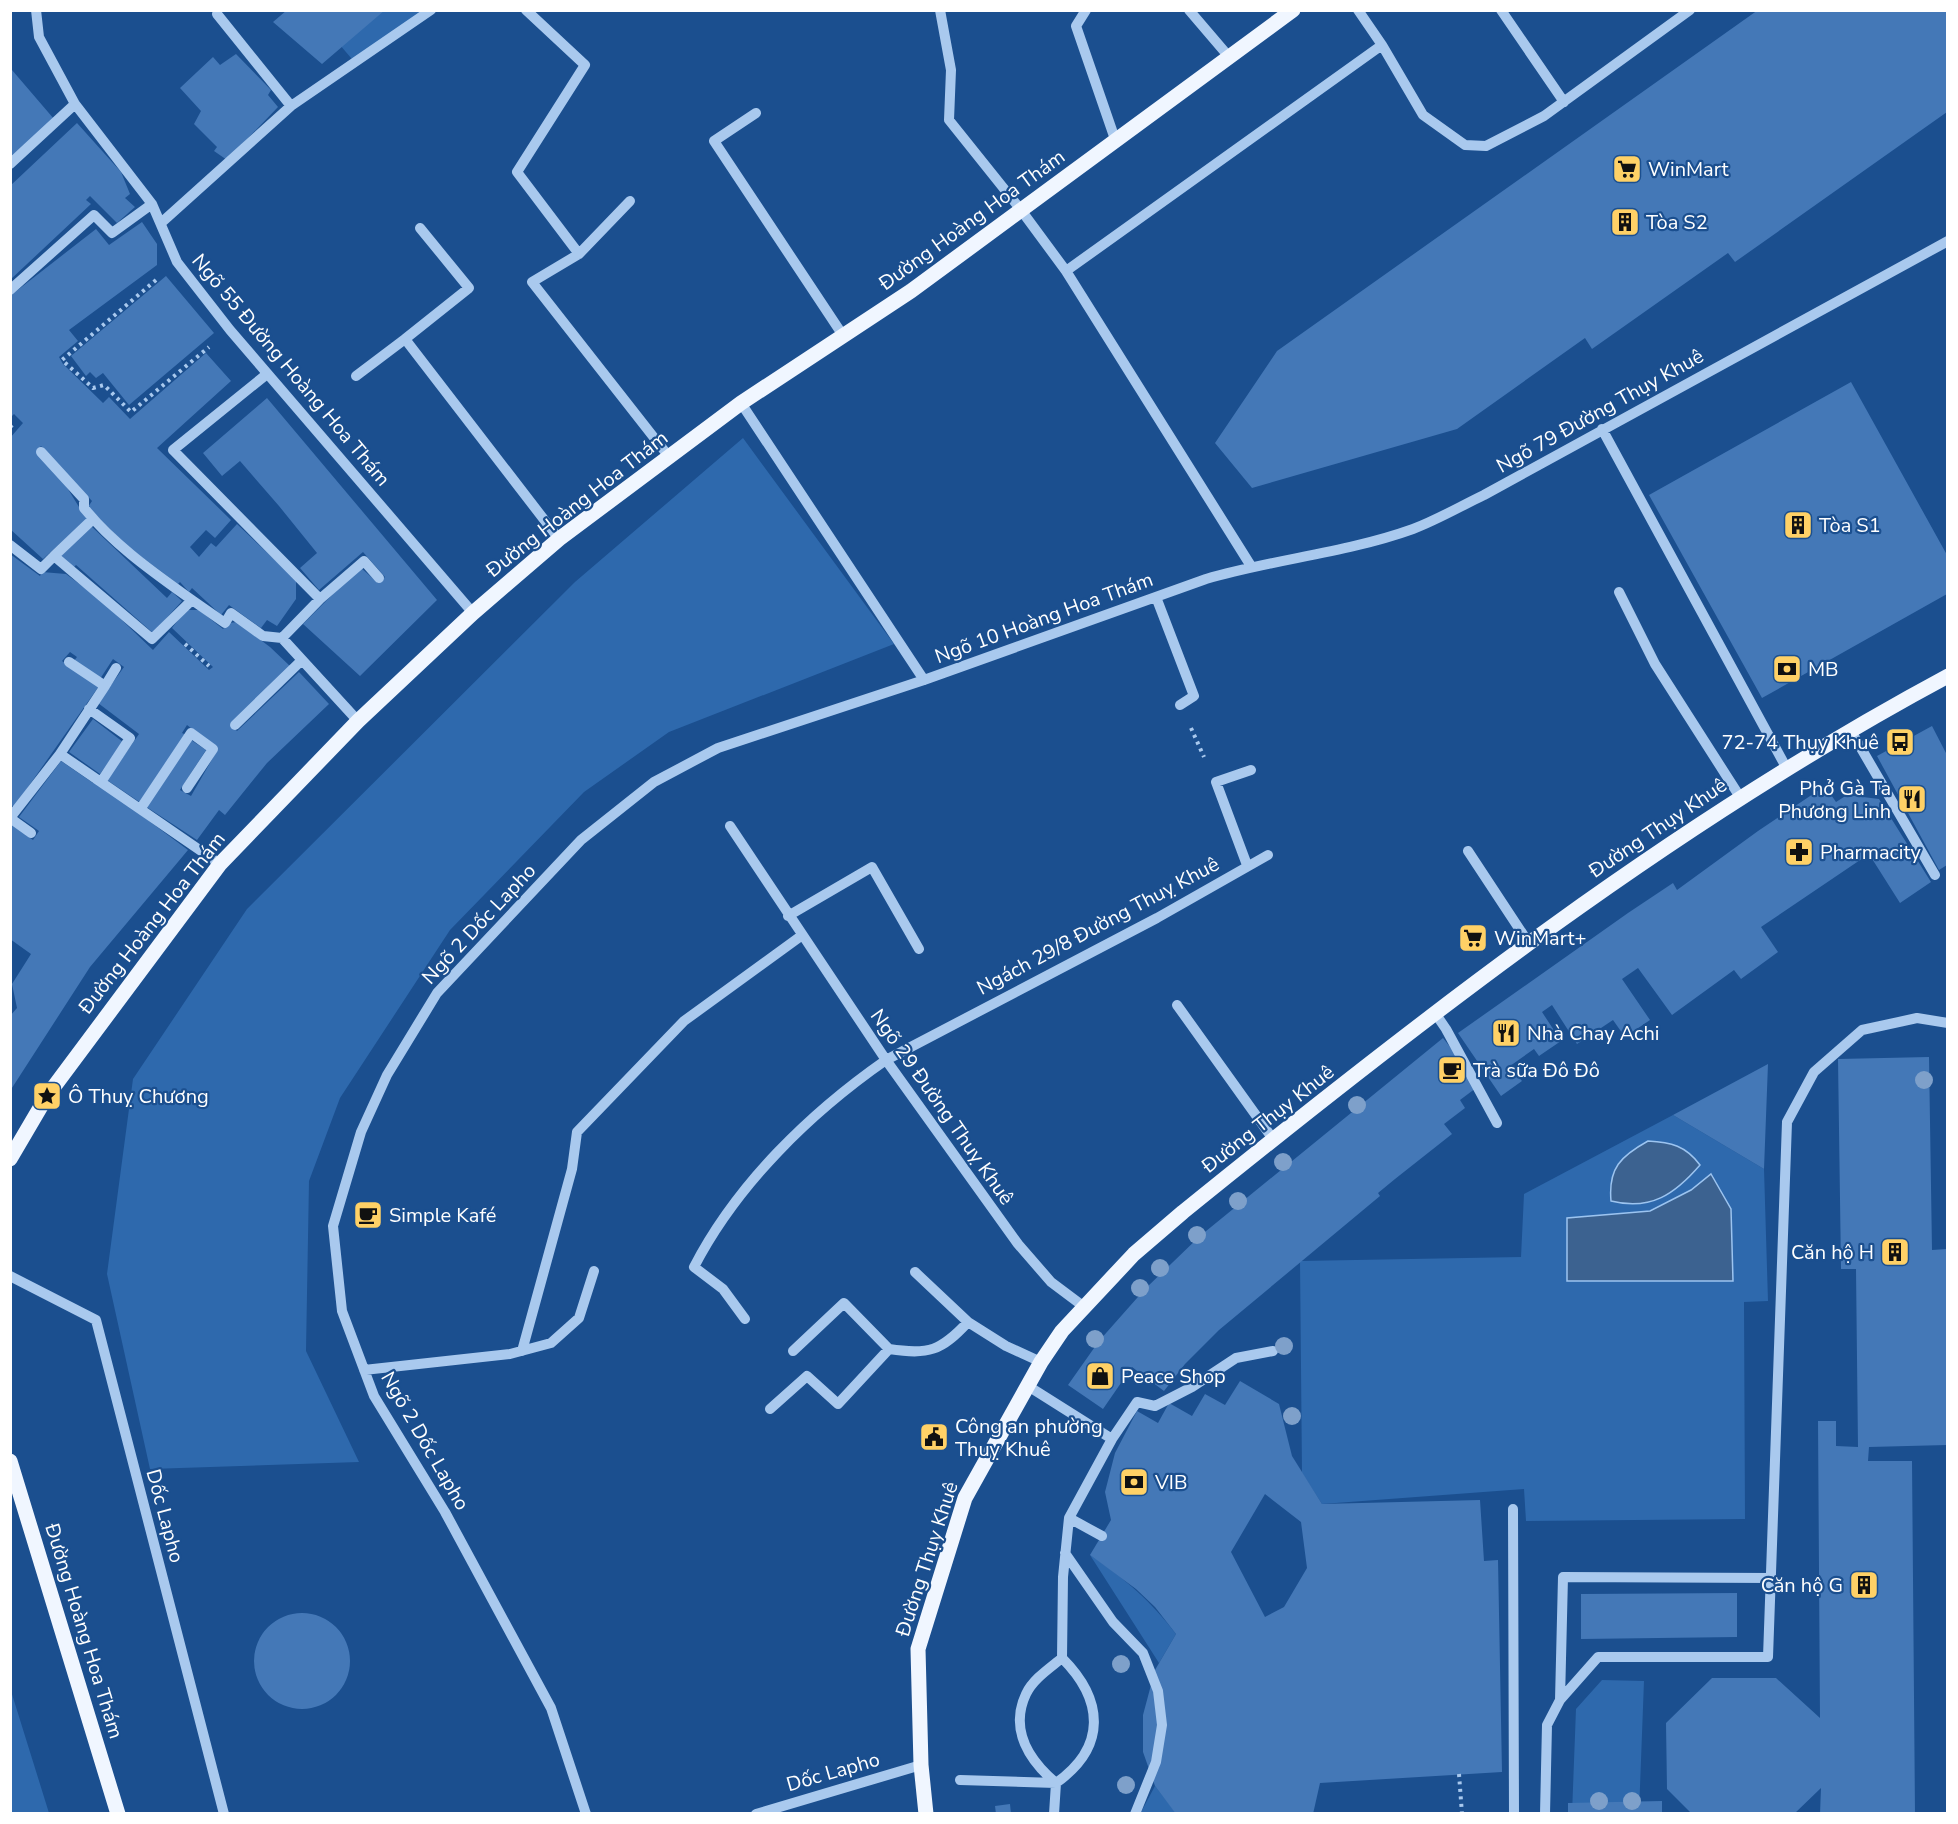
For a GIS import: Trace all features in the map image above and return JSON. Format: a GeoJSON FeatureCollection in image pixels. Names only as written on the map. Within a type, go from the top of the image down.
{"type":"FeatureCollection","features":[{"type":"Feature","properties":{"kind":"main road","name":"Đường Hoàng Hoa Thám"},"geometry":{"type":"LineString","coordinates":[[10,1159],[47,1096],[220,864],[358,721],[473,613],[559,539],[741,403],[843,338],[1116,142],[1293,10]]}},
{"type":"Feature","properties":{"kind":"main road","name":"Đường Thụy Khuê"},"geometry":{"type":"LineString","coordinates":[[926,1814],[921,1766],[918,1649],[965,1498],[1041,1362],[1083,1306],[1134,1254],[1273,1139],[1528,942],[1740,797],[1947,676]]}},
{"type":"Feature","properties":{"kind":"main road","name":"Đường Hoàng Hoa Thám"},"geometry":{"type":"LineString","coordinates":[[10,1461],[118,1814]]}},
{"type":"Feature","properties":{"kind":"street","name":"Ngõ 55 Đường Hoàng Hoa Thám"},"geometry":{"type":"LineString","coordinates":[[36,10],[39,37],[75,104],[152,204],[177,262],[267,374],[473,613]]}},
{"type":"Feature","properties":{"kind":"street"},"geometry":{"type":"LineString","coordinates":[[161,223],[291,106],[430,10]]}},
{"type":"Feature","properties":{"kind":"street"},"geometry":{"type":"LineString","coordinates":[[526,10],[585,65],[517,172],[579,254]]}},
{"type":"Feature","properties":{"kind":"street"},"geometry":{"type":"LineString","coordinates":[[940,10],[951,70],[949,120],[1066,271],[1251,566]]}},
{"type":"Feature","properties":{"kind":"street"},"geometry":{"type":"LineString","coordinates":[[1086,10],[1076,26],[1116,142]]}},
{"type":"Feature","properties":{"kind":"street"},"geometry":{"type":"LineString","coordinates":[[1189,10],[1230,58]]}},
{"type":"Feature","properties":{"kind":"street"},"geometry":{"type":"LineString","coordinates":[[1358,10],[1382,45],[1423,115],[1465,146],[1486,146],[1544,117],[1685,12]]}},
{"type":"Feature","properties":{"kind":"street"},"geometry":{"type":"LineString","coordinates":[[1501,10],[1564,102]]}},
{"type":"Feature","properties":{"kind":"street"},"geometry":{"type":"LineString","coordinates":[[217,14],[291,106]]}},
{"type":"Feature","properties":{"kind":"street"},"geometry":{"type":"LineString","coordinates":[[1066,271],[1382,45]]}},
{"type":"Feature","properties":{"kind":"street"},"geometry":{"type":"LineString","coordinates":[[10,164],[75,104]]}},
{"type":"Feature","properties":{"kind":"street"},"geometry":{"type":"LineString","coordinates":[[756,113],[714,141],[843,338]]}},
{"type":"Feature","properties":{"kind":"street"},"geometry":{"type":"LineString","coordinates":[[630,201],[579,254],[532,282],[670,458]]}},
{"type":"Feature","properties":{"kind":"street"},"geometry":{"type":"LineString","coordinates":[[10,290],[94,215],[112,233],[152,204]]}},
{"type":"Feature","properties":{"kind":"street"},"geometry":{"type":"LineString","coordinates":[[356,376],[469,288],[420,228]]}},
{"type":"Feature","properties":{"kind":"street","name":"Ngõ 79 Đường Thụy Khuê"},"geometry":{"type":"LineString","coordinates":[[1251,566],[1332,551],[1413,529],[1484,495],[1947,241]]}},
{"type":"Feature","properties":{"kind":"street"},"geometry":{"type":"LineString","coordinates":[[405,339],[559,539]]}},
{"type":"Feature","properties":{"kind":"street"},"geometry":{"type":"LineString","coordinates":[[267,374],[173,450],[320,599]]}},
{"type":"Feature","properties":{"kind":"street","name":"Ngõ 10 Hoàng Hoa Thám"},"geometry":{"type":"LineString","coordinates":[[741,403],[924,680],[1156,597],[1251,566]]}},
{"type":"Feature","properties":{"kind":"street"},"geometry":{"type":"LineString","coordinates":[[1602,429],[1787,769]]}},
{"type":"Feature","properties":{"kind":"street"},"geometry":{"type":"LineString","coordinates":[[41,452],[84,499],[84,508],[93,519],[130,555],[225,623],[231,613],[263,636],[282,638],[358,721]]}},
{"type":"Feature","properties":{"kind":"street"},"geometry":{"type":"LineString","coordinates":[[10,545],[41,569],[93,519]]}},
{"type":"Feature","properties":{"kind":"street"},"geometry":{"type":"LineString","coordinates":[[54,556],[153,639],[192,600]]}},
{"type":"Feature","properties":{"kind":"street"},"geometry":{"type":"LineString","coordinates":[[282,638],[320,599],[364,561],[379,578]]}},
{"type":"Feature","properties":{"kind":"street"},"geometry":{"type":"LineString","coordinates":[[1619,592],[1654,664],[1740,797]]}},
{"type":"Feature","properties":{"kind":"street"},"geometry":{"type":"LineString","coordinates":[[1156,597],[1194,696],[1180,705]]}},
{"type":"Feature","properties":{"kind":"street"},"geometry":{"type":"LineString","coordinates":[[235,725],[302,660]]}},
{"type":"Feature","properties":{"kind":"street"},"geometry":{"type":"LineString","coordinates":[[69,662],[105,686]]}},
{"type":"Feature","properties":{"kind":"street"},"geometry":{"type":"LineString","coordinates":[[31,833],[10,818],[60,754],[116,668]]}},
{"type":"Feature","properties":{"kind":"street","name":"Ngõ 2 Dốc Lapho"},"geometry":{"type":"LineString","coordinates":[[586,1814],[551,1708],[445,1512],[374,1396],[342,1311],[333,1226],[361,1132],[387,1075],[437,993],[581,840],[654,782],[718,748],[924,680]]}},
{"type":"Feature","properties":{"kind":"street"},"geometry":{"type":"LineString","coordinates":[[89,709],[130,738],[101,782]]}},
{"type":"Feature","properties":{"kind":"street"},"geometry":{"type":"LineString","coordinates":[[1851,731],[1935,875]]}},
{"type":"Feature","properties":{"kind":"street"},"geometry":{"type":"LineString","coordinates":[[141,808],[191,734],[213,749],[188,788]]}},
{"type":"Feature","properties":{"kind":"street"},"geometry":{"type":"LineString","coordinates":[[60,754],[220,864]]}},
{"type":"Feature","properties":{"kind":"street"},"geometry":{"type":"LineString","coordinates":[[1216,782],[1251,770]]}},
{"type":"Feature","properties":{"kind":"street","name":"Ngách 29/8 Đường Thuỵ Khuê"},"geometry":{"type":"LineString","coordinates":[[745,1319],[723,1289],[694,1267],[709,1239],[768,1162],[847,1087],[885,1060],[1157,918],[1247,865],[1216,782]]}},
{"type":"Feature","properties":{"kind":"street","name":"Ngõ 29 Đường Thuỵ Khuê"},"geometry":{"type":"LineString","coordinates":[[730,826],[885,1060],[1018,1244],[1051,1282],[1083,1306]]}},
{"type":"Feature","properties":{"kind":"street"},"geometry":{"type":"LineString","coordinates":[[1468,851],[1528,942]]}},
{"type":"Feature","properties":{"kind":"street"},"geometry":{"type":"LineString","coordinates":[[1247,865],[1268,855]]}},
{"type":"Feature","properties":{"kind":"street"},"geometry":{"type":"LineString","coordinates":[[789,916],[872,867],[919,949]]}},
{"type":"Feature","properties":{"kind":"street"},"geometry":{"type":"LineString","coordinates":[[522,1351],[572,1169],[577,1132],[684,1021],[801,936]]}},
{"type":"Feature","properties":{"kind":"street"},"geometry":{"type":"LineString","coordinates":[[1178,1005],[1273,1139]]}},
{"type":"Feature","properties":{"kind":"street"},"geometry":{"type":"LineString","coordinates":[[1435,1013],[1497,1123]]}},
{"type":"Feature","properties":{"kind":"street"},"geometry":{"type":"LineString","coordinates":[[1545,1814],[1547,1725],[1560,1700],[1598,1657],[1768,1657],[1788,1122],[1814,1072],[1862,1030],[1917,1018],[1947,1023]]}},
{"type":"Feature","properties":{"kind":"street"},"geometry":{"type":"LineString","coordinates":[[364,1370],[522,1351],[551,1342],[579,1318],[594,1270]]}},
{"type":"Feature","properties":{"kind":"street"},"geometry":{"type":"LineString","coordinates":[[915,1272],[968,1322],[1006,1346],[1041,1362]]}},
{"type":"Feature","properties":{"kind":"street","name":"Dốc Lapho"},"geometry":{"type":"LineString","coordinates":[[10,1276],[96,1320],[224,1814]]}},
{"type":"Feature","properties":{"kind":"street"},"geometry":{"type":"LineString","coordinates":[[793,1351],[844,1303],[889,1349],[924,1352],[942,1347],[968,1322]]}},
{"type":"Feature","properties":{"kind":"street"},"geometry":{"type":"LineString","coordinates":[[770,1409],[807,1376],[838,1404],[889,1349]]}},
{"type":"Feature","properties":{"kind":"street"},"geometry":{"type":"LineString","coordinates":[[960,1780],[1056,1783],[1075,1769],[1088,1752],[1094,1722],[1089,1695],[1077,1673],[1062,1658],[1065,1553],[1069,1518],[1112,1439],[1137,1402],[1155,1406],[1192,1387],[1236,1358],[1273,1351]]}},
{"type":"Feature","properties":{"kind":"street"},"geometry":{"type":"LineString","coordinates":[[1028,1386],[1112,1439]]}},
{"type":"Feature","properties":{"kind":"street"},"geometry":{"type":"LineString","coordinates":[[1513,1509],[1514,1814]]}},
{"type":"Feature","properties":{"kind":"street"},"geometry":{"type":"LineString","coordinates":[[1069,1518],[1102,1536]]}},
{"type":"Feature","properties":{"kind":"street"},"geometry":{"type":"LineString","coordinates":[[1065,1553],[1113,1622],[1143,1653],[1158,1691],[1162,1725],[1156,1762],[1135,1814]]}},
{"type":"Feature","properties":{"kind":"street"},"geometry":{"type":"LineString","coordinates":[[1560,1700],[1563,1577],[1771,1578]]}},
{"type":"Feature","properties":{"kind":"street"},"geometry":{"type":"LineString","coordinates":[[1056,1783],[1038,1767],[1024,1748],[1021,1720],[1026,1694],[1042,1674],[1062,1658]]}},
{"type":"Feature","properties":{"kind":"street","name":"Dốc Lapho"},"geometry":{"type":"LineString","coordinates":[[756,1814],[921,1766]]}},
{"type":"Feature","properties":{"kind":"street"},"geometry":{"type":"LineString","coordinates":[[1054,1814],[1056,1783]]}},
{"type":"Feature","properties":{"kind":"path"},"geometry":{"type":"LineString","coordinates":[[177,262],[62,360],[93,388],[104,385],[131,412],[230,330]]}},
{"type":"Feature","properties":{"kind":"path"},"geometry":{"type":"LineString","coordinates":[[10,427],[15,423]]}},
{"type":"Feature","properties":{"kind":"path"},"geometry":{"type":"LineString","coordinates":[[1180,705],[1216,782]]}},
{"type":"Feature","properties":{"kind":"path"},"geometry":{"type":"LineString","coordinates":[[1459,1774],[1462,1814]]}},
{"type":"Feature","properties":{"kind":"shaded area"},"geometry":{"type":"Polygon","coordinates":[[[311,11],[431,11],[357,65],[311,11]]]}},
{"type":"Feature","properties":{"kind":"shaded area"},"geometry":{"type":"Polygon","coordinates":[[[743,438],[894,644],[669,732],[584,792],[450,930],[340,1098],[309,1181],[306,1351],[359,1462],[150,1469],[107,1274],[133,1079],[247,909],[575,582],[743,438]]]}},
{"type":"Feature","properties":{"kind":"shaded area"},"geometry":{"type":"Polygon","coordinates":[[[1673,1115],[1764,1169],[1768,1301],[1744,1302],[1745,1519],[1526,1521],[1524,1489],[1322,1504],[1302,1473],[1300,1261],[1521,1257],[1524,1194],[1673,1115]]]}},
{"type":"Feature","properties":{"kind":"shaded area"},"geometry":{"type":"Polygon","coordinates":[[[1648,1141],[1677,1146],[1689,1153],[1700,1165],[1681,1184],[1661,1198],[1638,1204],[1611,1201],[1612,1180],[1618,1164],[1630,1152],[1648,1141]]]}},
{"type":"Feature","properties":{"kind":"shaded area"},"geometry":{"type":"Polygon","coordinates":[[[1711,1174],[1731,1209],[1733,1281],[1567,1281],[1567,1218],[1650,1211],[1691,1190],[1711,1174]]]}},
{"type":"Feature","properties":{"kind":"shaded area"},"geometry":{"type":"Polygon","coordinates":[[[1090,1555],[1136,1591],[1176,1634],[1159,1663],[1090,1555]]]}},
{"type":"Feature","properties":{"kind":"shaded area"},"geometry":{"type":"Polygon","coordinates":[[[1602,1680],[1644,1681],[1639,1813],[1572,1814],[1576,1709],[1602,1680]]]}},
{"type":"Feature","properties":{"kind":"shaded area"},"geometry":{"type":"Polygon","coordinates":[[[11,1691],[49,1813],[11,1813],[11,1691]]]}},
{"type":"Feature","properties":{"kind":"shaded area"},"geometry":{"type":"Polygon","coordinates":[[[1155,1786],[1176,1813],[1140,1814],[1155,1786]]]}},
{"type":"Feature","properties":{"kind":"building"},"geometry":{"type":"Polygon","coordinates":[[[287,10],[385,10],[322,64],[273,22],[287,10]]]}},
{"type":"Feature","properties":{"kind":"building","name":"Tòa S2"},"geometry":{"type":"Polygon","coordinates":[[[1758,10],[1947,10],[1947,112],[1735,262],[1728,253],[1592,349],[1585,338],[1457,429],[1252,488],[1215,443],[1277,351],[1758,10]]]}},
{"type":"Feature","properties":{"kind":"building"},"geometry":{"type":"Polygon","coordinates":[[[236,54],[271,90],[268,95],[278,107],[227,160],[214,151],[217,147],[194,124],[201,111],[180,88],[213,57],[220,65],[236,54]]]}},
{"type":"Feature","properties":{"kind":"building"},"geometry":{"type":"Polygon","coordinates":[[[12,70],[54,119],[10,157],[10,72],[12,70]]]}},
{"type":"Feature","properties":{"kind":"building"},"geometry":{"type":"Polygon","coordinates":[[[77,123],[121,172],[130,194],[125,198],[135,207],[117,223],[90,196],[86,200],[91,204],[10,280],[10,186],[77,123]]]}},
{"type":"Feature","properties":{"kind":"building"},"geometry":{"type":"Polygon","coordinates":[[[142,222],[157,244],[157,265],[69,330],[78,341],[59,357],[63,364],[103,403],[109,397],[130,419],[206,353],[231,381],[157,448],[231,520],[215,538],[206,530],[190,547],[199,557],[211,543],[216,547],[237,524],[296,580],[296,599],[277,626],[267,620],[261,628],[229,605],[221,615],[192,588],[189,592],[180,582],[178,584],[127,546],[88,507],[92,501],[41,446],[36,452],[60,476],[88,518],[43,559],[10,529],[10,438],[23,423],[14,414],[10,418],[10,296],[96,229],[109,245],[142,222]]]}},
{"type":"Feature","properties":{"kind":"building"},"geometry":{"type":"Polygon","coordinates":[[[166,276],[214,333],[129,405],[103,373],[96,378],[90,372],[86,376],[71,356],[166,276]]]}},
{"type":"Feature","properties":{"kind":"building","name":"Tòa S1"},"geometry":{"type":"Polygon","coordinates":[[[1851,382],[1947,555],[1947,594],[1762,698],[1649,495],[1851,382]]]}},
{"type":"Feature","properties":{"kind":"building"},"geometry":{"type":"Polygon","coordinates":[[[267,398],[437,600],[360,676],[303,624],[360,567],[378,583],[385,577],[363,552],[319,590],[300,568],[317,553],[279,506],[240,461],[222,476],[203,453],[267,398]]]}},
{"type":"Feature","properties":{"kind":"building"},"geometry":{"type":"Polygon","coordinates":[[[90,525],[167,598],[172,592],[182,601],[153,633],[76,565],[73,568],[61,556],[90,525]]]}},
{"type":"Feature","properties":{"kind":"building"},"geometry":{"type":"Polygon","coordinates":[[[10,554],[40,576],[42,572],[66,574],[101,600],[153,650],[169,632],[209,670],[213,667],[172,628],[186,610],[199,610],[223,629],[229,623],[237,622],[270,647],[291,667],[230,724],[237,731],[299,672],[329,704],[267,763],[225,815],[219,810],[197,840],[145,806],[191,740],[206,750],[180,790],[191,796],[218,749],[187,725],[182,733],[186,735],[141,803],[107,780],[139,734],[98,703],[124,667],[113,659],[100,679],[73,662],[77,657],[70,652],[62,661],[99,686],[14,807],[10,804],[10,554]]]}},
{"type":"Feature","properties":{"kind":"building"},"geometry":{"type":"Polygon","coordinates":[[[93,719],[123,742],[100,774],[69,752],[93,719]]]}},
{"type":"Feature","properties":{"kind":"building"},"geometry":{"type":"Polygon","coordinates":[[[1932,726],[1947,755],[1947,865],[1939,870],[1877,756],[1932,726]]]}},
{"type":"Feature","properties":{"kind":"building"},"geometry":{"type":"Polygon","coordinates":[[[61,761],[93,783],[94,780],[188,850],[90,967],[10,1091],[10,1016],[17,1008],[12,984],[31,954],[10,939],[10,823],[33,840],[39,831],[19,817],[61,761]]]}},
{"type":"Feature","properties":{"kind":"building"},"geometry":{"type":"Polygon","coordinates":[[[1825,786],[1836,802],[1847,795],[1879,799],[1931,882],[1900,903],[1869,854],[1761,927],[1778,952],[1741,979],[1734,970],[1672,1015],[1638,968],[1622,979],[1650,1020],[1625,1037],[1613,1020],[1577,1044],[1552,1005],[1542,1012],[1561,1041],[1539,1056],[1534,1049],[1510,1066],[1522,1081],[1501,1096],[1458,1033],[1628,913],[1673,883],[1677,890],[1825,786]]]}},
{"type":"Feature","properties":{"kind":"building"},"geometry":{"type":"Polygon","coordinates":[[[1443,1038],[1480,1085],[1460,1100],[1465,1108],[1444,1124],[1452,1134],[1378,1193],[1380,1196],[1219,1330],[1185,1364],[1164,1391],[1132,1367],[1103,1409],[1068,1385],[1099,1341],[1145,1289],[1200,1236],[1443,1038]]]}},
{"type":"Feature","properties":{"kind":"building"},"geometry":{"type":"Polygon","coordinates":[[[1929,1057],[1932,1250],[1947,1249],[1947,1445],[1869,1447],[1868,1461],[1912,1461],[1915,1814],[1820,1814],[1821,1788],[1794,1814],[1692,1814],[1667,1789],[1666,1723],[1712,1678],[1776,1678],[1820,1718],[1818,1421],[1836,1421],[1836,1446],[1858,1447],[1856,1269],[1841,1269],[1838,1059],[1929,1057]]]}},
{"type":"Feature","properties":{"kind":"building"},"geometry":{"type":"Polygon","coordinates":[[[1768,1064],[1764,1169],[1673,1115],[1768,1064]]]}},
{"type":"Feature","properties":{"kind":"building"},"geometry":{"type":"Polygon","coordinates":[[[1240,1381],[1279,1404],[1292,1456],[1322,1504],[1480,1500],[1484,1561],[1498,1560],[1502,1772],[1320,1783],[1313,1814],[1176,1814],[1155,1786],[1143,1752],[1143,1715],[1155,1670],[1176,1634],[1155,1607],[1136,1589],[1090,1555],[1111,1520],[1105,1492],[1115,1453],[1137,1411],[1158,1423],[1169,1403],[1192,1416],[1205,1394],[1225,1405],[1240,1381]],[[1265,1494],[1231,1552],[1265,1617],[1284,1607],[1307,1568],[1301,1522],[1265,1494]]]}},
{"type":"Feature","properties":{"kind":"building"},"geometry":{"type":"Polygon","coordinates":[[[1737,1593],[1737,1637],[1581,1639],[1581,1594],[1737,1593]]]}},
{"type":"Feature","properties":{"kind":"building"},"geometry":{"type":"Polygon","coordinates":[[[302,1613],[320,1617],[336,1627],[346,1643],[350,1661],[346,1679],[336,1695],[320,1705],[302,1709],[284,1705],[268,1695],[258,1679],[254,1661],[258,1643],[268,1627],[284,1617],[302,1613]]]}},
{"type":"Feature","properties":{"kind":"building"},"geometry":{"type":"Polygon","coordinates":[[[1662,1801],[1662,1814],[1568,1814],[1568,1803],[1662,1801]]]}},
{"type":"Feature","properties":{"kind":"building"},"geometry":{"type":"Polygon","coordinates":[[[1010,1804],[1011,1814],[996,1814],[995,1806],[1010,1804]]]}},
{"type":"Feature","properties":{"kind":"place","name":"WinMart"},"geometry":{"type":"Point","coordinates":[1627,169]}},
{"type":"Feature","properties":{"kind":"place","name":"Tòa S2"},"geometry":{"type":"Point","coordinates":[1625,222]}},
{"type":"Feature","properties":{"kind":"place","name":"Tòa S1"},"geometry":{"type":"Point","coordinates":[1798,525]}},
{"type":"Feature","properties":{"kind":"place","name":"MB"},"geometry":{"type":"Point","coordinates":[1787,669]}},
{"type":"Feature","properties":{"kind":"place","name":"72-74 Thụy Khuê"},"geometry":{"type":"Point","coordinates":[1900,742]}},
{"type":"Feature","properties":{"kind":"place","name":"Phở Gà Ta Phương Linh"},"geometry":{"type":"Point","coordinates":[1912,799]}},
{"type":"Feature","properties":{"kind":"place","name":"Pharmacity"},"geometry":{"type":"Point","coordinates":[1799,852]}},
{"type":"Feature","properties":{"kind":"place","name":"WinMart+"},"geometry":{"type":"Point","coordinates":[1473,938]}},
{"type":"Feature","properties":{"kind":"place","name":"Nhà Chay Achi"},"geometry":{"type":"Point","coordinates":[1506,1033]}},
{"type":"Feature","properties":{"kind":"place","name":"Trà sữa Đô Đô"},"geometry":{"type":"Point","coordinates":[1452,1070]}},
{"type":"Feature","properties":{"kind":"place","name":"Ô Thuỵ Chương"},"geometry":{"type":"Point","coordinates":[47,1096]}},
{"type":"Feature","properties":{"kind":"place","name":"Simple Kafé"},"geometry":{"type":"Point","coordinates":[368,1215]}},
{"type":"Feature","properties":{"kind":"place","name":"Căn hộ H"},"geometry":{"type":"Point","coordinates":[1895,1252]}},
{"type":"Feature","properties":{"kind":"place","name":"Peace Shop"},"geometry":{"type":"Point","coordinates":[1100,1376]}},
{"type":"Feature","properties":{"kind":"place","name":"Công an phường Thuỵ Khuê"},"geometry":{"type":"Point","coordinates":[934,1437]}},
{"type":"Feature","properties":{"kind":"place","name":"VIB"},"geometry":{"type":"Point","coordinates":[1134,1482]}},
{"type":"Feature","properties":{"kind":"place","name":"Căn hộ G"},"geometry":{"type":"Point","coordinates":[1864,1585]}}]}
